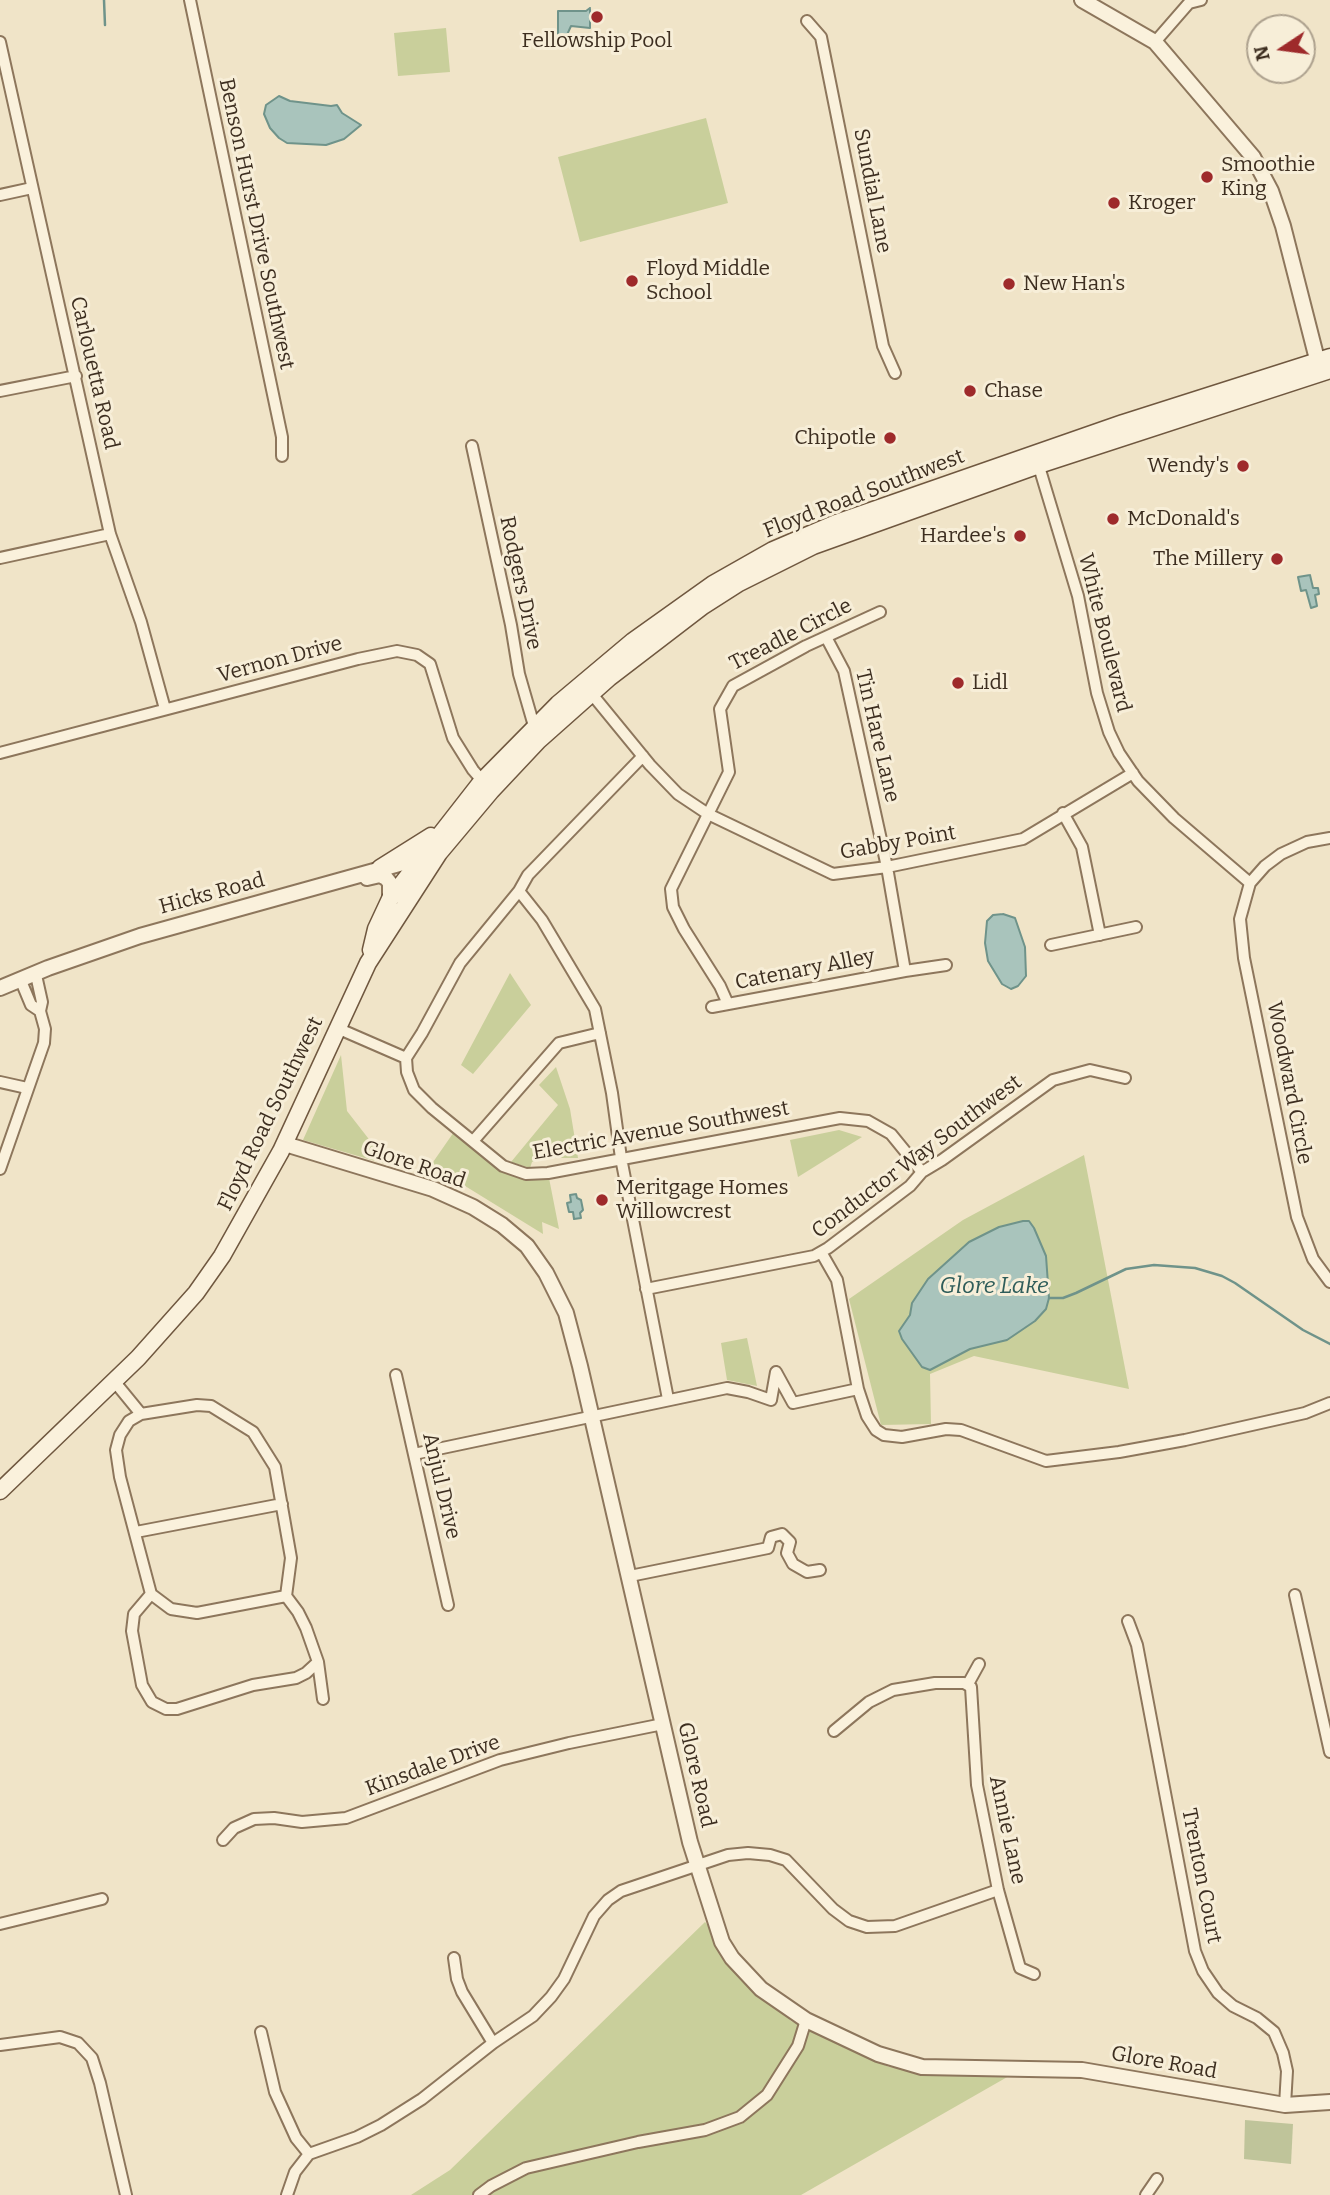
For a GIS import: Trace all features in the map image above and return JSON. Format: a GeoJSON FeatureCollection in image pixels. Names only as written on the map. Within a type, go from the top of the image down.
{"type":"FeatureCollection","features":[{"type":"Feature","properties":{"kind":"main road","name":"Floyd Road Southwest"},"geometry":{"type":"LineString","coordinates":[[0,1491],[159,1336],[212,1272],[254,1203],[285,1144],[368,962],[439,853],[487,786],[534,726],[566,697],[660,620],[713,583],[748,562],[836,523],[1324,366]]}},
{"type":"Feature","properties":{"kind":"main road","name":"Floyd Road Southwest"},"geometry":{"type":"LineString","coordinates":[[368,962],[376,929],[390,899],[456,813],[636,655],[703,606],[775,564],[852,530],[1037,459]]}},
{"type":"Feature","properties":{"kind":"main road"},"geometry":{"type":"LineString","coordinates":[[380,868],[418,846],[456,813]]}},
{"type":"Feature","properties":{"kind":"street","name":"Benson Hurst Drive Southwest"},"geometry":{"type":"LineString","coordinates":[[190,0],[282,437],[282,456]]}},
{"type":"Feature","properties":{"kind":"street"},"geometry":{"type":"LineString","coordinates":[[1082,0],[1155,42],[1253,157],[1271,191],[1283,226],[1324,366]]}},
{"type":"Feature","properties":{"kind":"street"},"geometry":{"type":"LineString","coordinates":[[1155,42],[1189,3],[1201,0]]}},
{"type":"Feature","properties":{"kind":"street","name":"Sundial Lane"},"geometry":{"type":"LineString","coordinates":[[807,21],[821,37],[883,346],[895,373]]}},
{"type":"Feature","properties":{"kind":"street","name":"Carlouetta Road"},"geometry":{"type":"LineString","coordinates":[[0,43],[110,534],[141,622],[165,709]]}},
{"type":"Feature","properties":{"kind":"street"},"geometry":{"type":"LineString","coordinates":[[0,195],[32,188]]}},
{"type":"Feature","properties":{"kind":"street"},"geometry":{"type":"LineString","coordinates":[[0,391],[76,376]]}},
{"type":"Feature","properties":{"kind":"street","name":"Rodgers Drive"},"geometry":{"type":"LineString","coordinates":[[472,446],[519,674],[534,726]]}},
{"type":"Feature","properties":{"kind":"street","name":"White Boulevard"},"geometry":{"type":"LineString","coordinates":[[1037,459],[1078,596],[1097,694],[1109,733],[1119,754],[1133,774],[1174,818],[1250,883]]}},
{"type":"Feature","properties":{"kind":"street"},"geometry":{"type":"LineString","coordinates":[[0,558],[110,534]]}},
{"type":"Feature","properties":{"kind":"street","name":"Treadle Circle"},"geometry":{"type":"LineString","coordinates":[[728,1004],[720,986],[684,929],[673,906],[671,888],[729,772],[720,709],[733,686],[826,636],[880,612]]}},
{"type":"Feature","properties":{"kind":"street","name":"Tin Hare Lane"},"geometry":{"type":"LineString","coordinates":[[826,636],[844,671],[887,867],[905,971]]}},
{"type":"Feature","properties":{"kind":"street","name":"Vernon Drive"},"geometry":{"type":"LineString","coordinates":[[0,753],[397,651],[417,655],[430,664],[453,738],[487,786]]}},
{"type":"Feature","properties":{"kind":"street","name":"Gabby Point"},"geometry":{"type":"LineString","coordinates":[[591,693],[678,794],[708,814],[832,874],[887,867],[1023,839],[1133,774]]}},
{"type":"Feature","properties":{"kind":"street"},"geometry":{"type":"LineString","coordinates":[[337,1028],[406,1058],[456,968],[519,891],[528,875],[643,756]]}},
{"type":"Feature","properties":{"kind":"street"},"geometry":{"type":"LineString","coordinates":[[1063,813],[1082,847],[1100,935]]}},
{"type":"Feature","properties":{"kind":"street"},"geometry":{"type":"LineString","coordinates":[[1250,883],[1265,866],[1281,854],[1307,842],[1330,838]]}},
{"type":"Feature","properties":{"kind":"street","name":"Hicks Road"},"geometry":{"type":"LineString","coordinates":[[0,988],[140,936],[439,853]]}},
{"type":"Feature","properties":{"kind":"street"},"geometry":{"type":"LineString","coordinates":[[345,879],[380,876],[386,878],[390,883],[390,899]]}},
{"type":"Feature","properties":{"kind":"street","name":"Woodward Circle"},"geometry":{"type":"LineString","coordinates":[[1250,883],[1240,919],[1240,933],[1278,1125],[1304,1241],[1312,1259],[1330,1282]]}},
{"type":"Feature","properties":{"kind":"street"},"geometry":{"type":"LineString","coordinates":[[519,891],[542,920],[595,1009],[667,1399]]}},
{"type":"Feature","properties":{"kind":"street"},"geometry":{"type":"LineString","coordinates":[[1051,945],[1136,928]]}},
{"type":"Feature","properties":{"kind":"street","name":"Catenary Alley"},"geometry":{"type":"LineString","coordinates":[[712,1007],[946,965]]}},
{"type":"Feature","properties":{"kind":"street"},"geometry":{"type":"LineString","coordinates":[[0,1169],[44,1043],[45,1029],[40,1011],[42,1002],[36,975]]}},
{"type":"Feature","properties":{"kind":"street"},"geometry":{"type":"LineString","coordinates":[[21,981],[31,1005],[40,1011]]}},
{"type":"Feature","properties":{"kind":"street"},"geometry":{"type":"LineString","coordinates":[[474,1140],[559,1043],[600,1032]]}},
{"type":"Feature","properties":{"kind":"street","name":"Electric Avenue Southwest"},"geometry":{"type":"LineString","coordinates":[[406,1058],[407,1072],[417,1093],[503,1166],[526,1174],[840,1118],[869,1121],[891,1134],[922,1172]]}},
{"type":"Feature","properties":{"kind":"street","name":"Conductor Way Southwest"},"geometry":{"type":"LineString","coordinates":[[646,1289],[797,1260],[821,1252],[910,1186],[922,1172],[1053,1080],[1090,1070],[1125,1078]]}},
{"type":"Feature","properties":{"kind":"street"},"geometry":{"type":"LineString","coordinates":[[0,1082],[27,1088]]}},
{"type":"Feature","properties":{"kind":"street","name":"Glore Road"},"geometry":{"type":"LineString","coordinates":[[285,1144],[433,1189],[473,1207],[502,1224],[527,1246],[546,1273],[566,1313],[630,1576],[690,1842],[722,1942],[732,1958],[761,1989],[806,2020],[878,2053],[922,2067],[1082,2070],[1285,2105],[1330,2102]]}},
{"type":"Feature","properties":{"kind":"street"},"geometry":{"type":"LineString","coordinates":[[821,1252],[837,1280],[858,1389],[867,1416],[876,1430],[884,1435],[902,1437],[946,1429],[961,1430],[1046,1461],[1185,1440],[1305,1413],[1330,1403]]}},
{"type":"Feature","properties":{"kind":"street"},"geometry":{"type":"LineString","coordinates":[[414,1454],[727,1388],[748,1392],[771,1401],[776,1372],[793,1403],[858,1389]]}},
{"type":"Feature","properties":{"kind":"street","name":"Anjul Drive"},"geometry":{"type":"LineString","coordinates":[[396,1375],[448,1605]]}},
{"type":"Feature","properties":{"kind":"street"},"geometry":{"type":"LineString","coordinates":[[114,1381],[141,1414]]}},
{"type":"Feature","properties":{"kind":"street"},"geometry":{"type":"LineString","coordinates":[[285,1596],[197,1613],[171,1609],[152,1594],[120,1477],[116,1450],[120,1435],[129,1421],[141,1414],[197,1405],[211,1406],[253,1432],[268,1452],[275,1466],[291,1558],[285,1596],[306,1628],[318,1662],[323,1699]]}},
{"type":"Feature","properties":{"kind":"street"},"geometry":{"type":"LineString","coordinates":[[136,1532],[282,1503]]}},
{"type":"Feature","properties":{"kind":"street"},"geometry":{"type":"LineString","coordinates":[[768,1548],[771,1537],[782,1534],[790,1542],[787,1553],[793,1564],[807,1572],[820,1570]]}},
{"type":"Feature","properties":{"kind":"street"},"geometry":{"type":"LineString","coordinates":[[630,1576],[768,1548]]}},
{"type":"Feature","properties":{"kind":"street"},"geometry":{"type":"LineString","coordinates":[[768,1548],[776,1556],[787,1553]]}},
{"type":"Feature","properties":{"kind":"street"},"geometry":{"type":"LineString","coordinates":[[152,1594],[134,1615],[132,1631],[142,1685],[152,1702],[166,1709],[177,1709],[253,1685],[296,1678],[306,1674],[318,1662]]}},
{"type":"Feature","properties":{"kind":"street"},"geometry":{"type":"LineString","coordinates":[[1294,1595],[1330,1752]]}},
{"type":"Feature","properties":{"kind":"street","name":"Trenton Court"},"geometry":{"type":"LineString","coordinates":[[1128,1621],[1137,1645],[1195,1951],[1203,1971],[1218,1993],[1274,2032],[1287,2071],[1285,2105]]}},
{"type":"Feature","properties":{"kind":"street"},"geometry":{"type":"LineString","coordinates":[[834,1731],[869,1702],[893,1690],[927,1683],[968,1684],[979,1664]]}},
{"type":"Feature","properties":{"kind":"street","name":"Annie Lane"},"geometry":{"type":"LineString","coordinates":[[968,1684],[972,1690],[977,1785],[998,1890],[1020,1968],[1034,1975]]}},
{"type":"Feature","properties":{"kind":"street","name":"Kinsdale Drive"},"geometry":{"type":"LineString","coordinates":[[223,1840],[234,1828],[254,1819],[312,1822],[346,1818],[499,1760],[663,1724]]}},
{"type":"Feature","properties":{"kind":"street"},"geometry":{"type":"LineString","coordinates":[[286,2195],[295,2172],[309,2154],[340,2144],[382,2125],[422,2099],[493,2043],[533,2016],[564,1979],[594,1916],[608,1900],[621,1891],[735,1854],[762,1853],[777,1857],[793,1867],[833,1909],[849,1921],[867,1927],[895,1926],[998,1890]]}},
{"type":"Feature","properties":{"kind":"street"},"geometry":{"type":"LineString","coordinates":[[0,1924],[102,1899]]}},
{"type":"Feature","properties":{"kind":"street"},"geometry":{"type":"LineString","coordinates":[[454,1958],[462,1992],[493,2043]]}},
{"type":"Feature","properties":{"kind":"street"},"geometry":{"type":"LineString","coordinates":[[479,2195],[526,2168],[638,2142],[705,2130],[740,2117],[766,2095],[797,2046],[806,2020]]}},
{"type":"Feature","properties":{"kind":"street"},"geometry":{"type":"LineString","coordinates":[[261,2032],[275,2092],[296,2138],[309,2154]]}},
{"type":"Feature","properties":{"kind":"street"},"geometry":{"type":"LineString","coordinates":[[0,2045],[60,2037],[78,2043],[92,2058],[126,2195]]}},
{"type":"Feature","properties":{"kind":"street"},"geometry":{"type":"LineString","coordinates":[[1146,2195],[1157,2179]]}},
{"type":"Feature","properties":{"kind":"green space"},"geometry":{"type":"Polygon","coordinates":[[[446,28],[450,72],[398,76],[394,33],[446,28]]]}},
{"type":"Feature","properties":{"kind":"green space"},"geometry":{"type":"Polygon","coordinates":[[[706,118],[728,203],[580,242],[558,157],[706,118]]]}},
{"type":"Feature","properties":{"kind":"green space"},"geometry":{"type":"Polygon","coordinates":[[[510,973],[531,1005],[473,1074],[461,1065],[510,973]]]}},
{"type":"Feature","properties":{"kind":"green space"},"geometry":{"type":"Polygon","coordinates":[[[341,1055],[347,1111],[389,1165],[303,1140],[341,1055]]]}},
{"type":"Feature","properties":{"kind":"green space"},"geometry":{"type":"Polygon","coordinates":[[[556,1067],[570,1109],[578,1158],[532,1162],[530,1168],[511,1162],[558,1105],[539,1085],[556,1067]]]}},
{"type":"Feature","properties":{"kind":"green space"},"geometry":{"type":"Polygon","coordinates":[[[456,1129],[497,1160],[532,1176],[548,1173],[559,1229],[542,1222],[543,1234],[431,1165],[456,1129]]]}},
{"type":"Feature","properties":{"kind":"green space"},"geometry":{"type":"Polygon","coordinates":[[[839,1130],[862,1137],[798,1177],[790,1140],[839,1130]]]}},
{"type":"Feature","properties":{"kind":"green space"},"geometry":{"type":"Polygon","coordinates":[[[1084,1155],[1129,1389],[974,1356],[930,1374],[931,1424],[881,1425],[849,1299],[963,1220],[1084,1155]]]}},
{"type":"Feature","properties":{"kind":"green space"},"geometry":{"type":"Polygon","coordinates":[[[747,1338],[757,1386],[727,1380],[721,1343],[747,1338]]]}},
{"type":"Feature","properties":{"kind":"green space"},"geometry":{"type":"Polygon","coordinates":[[[705,1922],[791,2021],[889,2067],[1009,2076],[801,2195],[411,2195],[450,2170],[705,1922]]]}},
{"type":"Feature","properties":{"kind":"green space"},"geometry":{"type":"Polygon","coordinates":[[[1245,2120],[1293,2124],[1291,2164],[1244,2159],[1245,2120]]]}},
{"type":"Feature","properties":{"kind":"water"},"geometry":{"type":"Polygon","coordinates":[[[590,8],[590,28],[571,26],[566,37],[558,36],[558,11],[586,11],[590,8]]]}},
{"type":"Feature","properties":{"kind":"water"},"geometry":{"type":"Polygon","coordinates":[[[279,96],[290,101],[337,105],[342,113],[361,125],[344,139],[326,145],[287,143],[270,128],[264,114],[266,105],[279,96]]]}},
{"type":"Feature","properties":{"kind":"water"},"geometry":{"type":"Polygon","coordinates":[[[1310,575],[1313,588],[1318,588],[1319,594],[1315,595],[1317,606],[1311,608],[1306,590],[1301,591],[1298,577],[1310,575]]]}},
{"type":"Feature","properties":{"kind":"water"},"geometry":{"type":"Polygon","coordinates":[[[1003,914],[1015,918],[1025,947],[1026,976],[1018,986],[1011,989],[1002,984],[988,961],[985,943],[987,921],[993,915],[1003,914]]]}},
{"type":"Feature","properties":{"kind":"water"},"geometry":{"type":"Polygon","coordinates":[[[576,1194],[581,1200],[583,1210],[580,1213],[581,1218],[574,1219],[567,1203],[571,1202],[570,1195],[576,1194]]]}},
{"type":"Feature","properties":{"kind":"water","name":"Glore Lake"},"geometry":{"type":"Polygon","coordinates":[[[1029,1221],[1034,1228],[1046,1256],[1049,1298],[1046,1309],[1035,1321],[1007,1340],[970,1349],[930,1370],[922,1367],[899,1331],[910,1315],[912,1303],[928,1279],[969,1242],[999,1227],[1029,1221]]]}},
{"type":"Feature","properties":{"kind":"waterway"},"geometry":{"type":"LineString","coordinates":[[104,0],[105,25]]}},
{"type":"Feature","properties":{"kind":"waterway"},"geometry":{"type":"LineString","coordinates":[[1049,1298],[1063,1298],[1126,1269],[1154,1265],[1195,1268],[1235,1283],[1303,1330],[1330,1344]]}},
{"type":"Feature","properties":{"kind":"place","name":"Fellowship Pool"},"geometry":{"type":"Point","coordinates":[597,17]}},
{"type":"Feature","properties":{"kind":"place","name":"Smoothie King"},"geometry":{"type":"Point","coordinates":[1207,177]}},
{"type":"Feature","properties":{"kind":"place","name":"Kroger"},"geometry":{"type":"Point","coordinates":[1114,203]}},
{"type":"Feature","properties":{"kind":"place","name":"Floyd Middle School"},"geometry":{"type":"Point","coordinates":[632,281]}},
{"type":"Feature","properties":{"kind":"place","name":"New Han's"},"geometry":{"type":"Point","coordinates":[1009,284]}},
{"type":"Feature","properties":{"kind":"place","name":"Chase"},"geometry":{"type":"Point","coordinates":[970,391]}},
{"type":"Feature","properties":{"kind":"place","name":"Chipotle"},"geometry":{"type":"Point","coordinates":[890,438]}},
{"type":"Feature","properties":{"kind":"place","name":"Wendy's"},"geometry":{"type":"Point","coordinates":[1243,466]}},
{"type":"Feature","properties":{"kind":"place","name":"McDonald's"},"geometry":{"type":"Point","coordinates":[1113,519]}},
{"type":"Feature","properties":{"kind":"place","name":"Hardee's"},"geometry":{"type":"Point","coordinates":[1020,536]}},
{"type":"Feature","properties":{"kind":"place","name":"The Millery"},"geometry":{"type":"Point","coordinates":[1277,559]}},
{"type":"Feature","properties":{"kind":"place","name":"Lidl"},"geometry":{"type":"Point","coordinates":[958,683]}},
{"type":"Feature","properties":{"kind":"place","name":"Meritgage Homes Willowcrest"},"geometry":{"type":"Point","coordinates":[602,1200]}}]}
